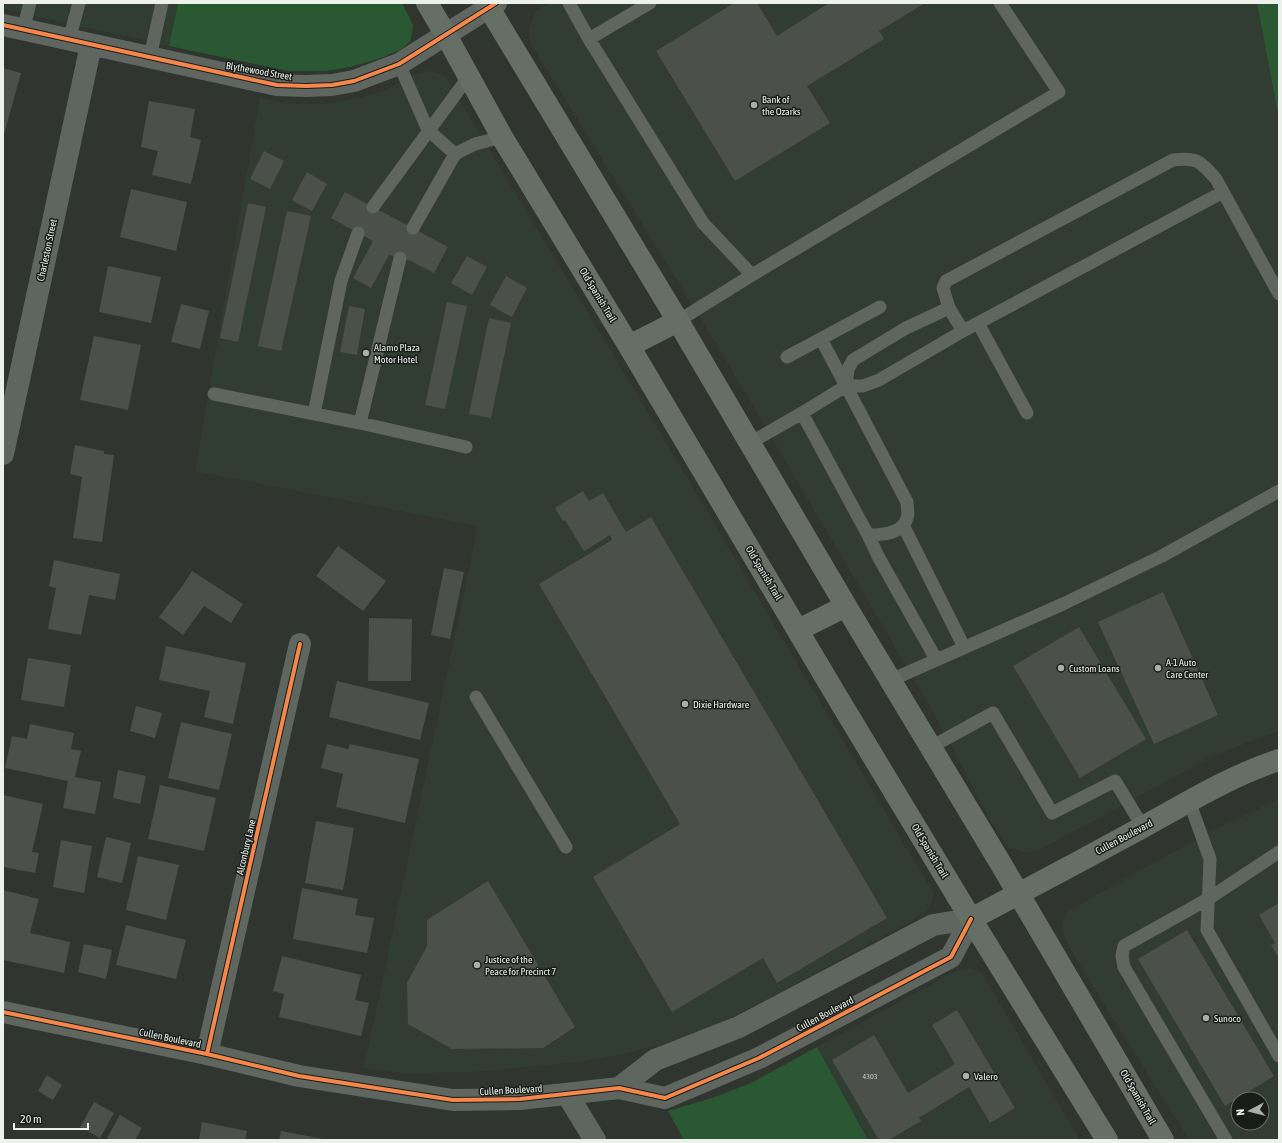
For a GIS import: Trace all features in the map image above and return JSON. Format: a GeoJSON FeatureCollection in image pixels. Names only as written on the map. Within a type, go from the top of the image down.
{"type":"FeatureCollection","features":[{"type":"Feature","properties":{"kind":"main road","name":"Old Spanish Trail"},"geometry":{"type":"LineString","coordinates":[[427,3],[502,136],[971,919],[1107,1140]]}},
{"type":"Feature","properties":{"kind":"main road","name":"Old Spanish Trail"},"geometry":{"type":"LineString","coordinates":[[490,5],[890,680],[1019,894],[1163,1140]]}},
{"type":"Feature","properties":{"kind":"main road"},"geometry":{"type":"LineString","coordinates":[[629,346],[678,322]]}},
{"type":"Feature","properties":{"kind":"main road"},"geometry":{"type":"LineString","coordinates":[[798,630],[846,606]]}},
{"type":"Feature","properties":{"kind":"main road","name":"Cullen Boulevard"},"geometry":{"type":"LineString","coordinates":[[971,919],[1143,827],[1214,787],[1263,765],[1279,760]]}},
{"type":"Feature","properties":{"kind":"street","name":"Blythewood Street"},"geometry":{"type":"LineString","coordinates":[[13,27],[277,85],[332,85],[354,81],[399,64],[446,35],[490,5]]}},
{"type":"Feature","properties":{"kind":"street","name":"Charleston Street"},"geometry":{"type":"LineString","coordinates":[[3,454],[91,45]]}},
{"type":"Feature","properties":{"kind":"street","name":"Alconbury Lane"},"geometry":{"type":"LineString","coordinates":[[207,1054],[300,644]]}},
{"type":"Feature","properties":{"kind":"street","name":"Cullen Boulevard"},"geometry":{"type":"LineString","coordinates":[[619,1088],[655,1060],[739,1028],[933,925],[971,919]]}},
{"type":"Feature","properties":{"kind":"street","name":"Cullen Boulevard"},"geometry":{"type":"LineString","coordinates":[[3,1012],[207,1054],[299,1076],[454,1100],[520,1099],[619,1088],[665,1098],[759,1058],[951,957],[971,919]]}},
{"type":"Feature","properties":{"kind":"street"},"geometry":{"type":"LineString","coordinates":[[568,1094],[595,1140]]}},
{"type":"Feature","properties":{"kind":"lane"},"geometry":{"type":"LineString","coordinates":[[13,27],[30,3]]}},
{"type":"Feature","properties":{"kind":"lane"},"geometry":{"type":"LineString","coordinates":[[69,40],[79,3]]}},
{"type":"Feature","properties":{"kind":"lane"},"geometry":{"type":"LineString","coordinates":[[150,57],[162,3]]}},
{"type":"Feature","properties":{"kind":"lane"},"geometry":{"type":"LineString","coordinates":[[569,3],[589,39],[703,223],[752,275]]}},
{"type":"Feature","properties":{"kind":"lane"},"geometry":{"type":"LineString","coordinates":[[589,39],[650,3]]}},
{"type":"Feature","properties":{"kind":"lane"},"geometry":{"type":"LineString","coordinates":[[678,322],[752,275],[1059,92],[1000,3]]}},
{"type":"Feature","properties":{"kind":"lane"},"geometry":{"type":"LineString","coordinates":[[399,64],[428,130],[455,154]]}},
{"type":"Feature","properties":{"kind":"lane"},"geometry":{"type":"LineString","coordinates":[[373,207],[469,76]]}},
{"type":"Feature","properties":{"kind":"lane"},"geometry":{"type":"LineString","coordinates":[[413,228],[455,154],[475,144],[502,136]]}},
{"type":"Feature","properties":{"kind":"lane"},"geometry":{"type":"LineString","coordinates":[[963,331],[949,308],[943,288],[946,281],[1173,160],[1188,158],[1202,163],[1216,179],[1279,294]]}},
{"type":"Feature","properties":{"kind":"lane"},"geometry":{"type":"LineString","coordinates":[[750,443],[846,386],[863,386],[879,380],[963,331],[1223,192]]}},
{"type":"Feature","properties":{"kind":"lane"},"geometry":{"type":"LineString","coordinates":[[314,414],[341,281],[358,233]]}},
{"type":"Feature","properties":{"kind":"lane"},"geometry":{"type":"LineString","coordinates":[[360,423],[400,258]]}},
{"type":"Feature","properties":{"kind":"lane"},"geometry":{"type":"LineString","coordinates":[[787,357],[880,307]]}},
{"type":"Feature","properties":{"kind":"lane"},"geometry":{"type":"LineString","coordinates":[[846,386],[848,369],[853,360],[906,328],[949,308]]}},
{"type":"Feature","properties":{"kind":"lane"},"geometry":{"type":"LineString","coordinates":[[978,323],[1027,413]]}},
{"type":"Feature","properties":{"kind":"lane"},"geometry":{"type":"LineString","coordinates":[[821,339],[907,502],[907,519],[902,525],[892,533],[868,535]]}},
{"type":"Feature","properties":{"kind":"lane"},"geometry":{"type":"LineString","coordinates":[[214,394],[360,423],[466,447]]}},
{"type":"Feature","properties":{"kind":"lane"},"geometry":{"type":"LineString","coordinates":[[802,413],[879,558],[936,659]]}},
{"type":"Feature","properties":{"kind":"lane"},"geometry":{"type":"LineString","coordinates":[[890,680],[1063,604],[1162,556],[1279,491]]}},
{"type":"Feature","properties":{"kind":"lane"},"geometry":{"type":"LineString","coordinates":[[902,525],[964,647]]}},
{"type":"Feature","properties":{"kind":"lane"},"geometry":{"type":"LineString","coordinates":[[476,697],[566,848]]}},
{"type":"Feature","properties":{"kind":"lane"},"geometry":{"type":"LineString","coordinates":[[931,747],[993,713],[1052,813],[1116,781],[1143,827]]}},
{"type":"Feature","properties":{"kind":"lane"},"geometry":{"type":"LineString","coordinates":[[1189,801],[1210,858],[1207,930],[1279,1056]]}},
{"type":"Feature","properties":{"kind":"lane"},"geometry":{"type":"LineString","coordinates":[[1226,1140],[1124,967],[1122,956],[1124,946],[1208,899],[1279,852]]}},
{"type":"Feature","properties":{"kind":"shaded area"},"geometry":{"type":"Polygon","coordinates":[[[3,3],[178,3],[169,46],[3,9],[3,3]]]}},
{"type":"Feature","properties":{"kind":"shaded area"},"geometry":{"type":"Polygon","coordinates":[[[550,3],[1257,3],[1279,119],[1279,731],[1214,755],[1039,850],[1024,852],[1009,848],[991,822],[931,708],[714,340],[531,44],[529,30],[535,11],[550,3]]]}},
{"type":"Feature","properties":{"kind":"shaded area"},"geometry":{"type":"Polygon","coordinates":[[[429,71],[439,73],[447,79],[695,491],[934,894],[930,907],[922,915],[766,1000],[717,1024],[669,1042],[623,1054],[577,1062],[473,1072],[406,1073],[364,1068],[478,526],[195,471],[260,97],[278,102],[296,104],[324,104],[358,98],[383,91],[416,74],[429,71]]]}},
{"type":"Feature","properties":{"kind":"shaded area"},"geometry":{"type":"Polygon","coordinates":[[[1279,799],[1279,1140],[1189,1140],[1078,962],[1066,940],[1062,926],[1065,914],[1105,890],[1216,829],[1279,799]]]}},
{"type":"Feature","properties":{"kind":"shaded area"},"geometry":{"type":"Polygon","coordinates":[[[972,968],[982,973],[1080,1140],[868,1140],[817,1047],[950,974],[961,969],[972,968]]]}},
{"type":"Feature","properties":{"kind":"green space"},"geometry":{"type":"Polygon","coordinates":[[[178,3],[402,3],[413,25],[411,40],[402,49],[378,59],[350,67],[326,71],[289,71],[169,46],[178,3]]]}},
{"type":"Feature","properties":{"kind":"green space"},"geometry":{"type":"Polygon","coordinates":[[[1257,3],[1279,3],[1279,119],[1257,3]]]}},
{"type":"Feature","properties":{"kind":"green space"},"geometry":{"type":"Polygon","coordinates":[[[817,1047],[868,1140],[684,1140],[668,1111],[712,1098],[751,1083],[817,1047]]]}},
{"type":"Feature","properties":{"kind":"building","name":"Bank of the Ozarks"},"geometry":{"type":"Polygon","coordinates":[[[734,3],[757,3],[777,36],[829,3],[925,3],[879,31],[884,39],[807,86],[830,123],[735,181],[656,51],[734,3]]]}},
{"type":"Feature","properties":{"kind":"building"},"geometry":{"type":"Polygon","coordinates":[[[3,68],[21,73],[3,138],[3,68]]]}},
{"type":"Feature","properties":{"kind":"building"},"geometry":{"type":"Polygon","coordinates":[[[149,101],[195,109],[190,137],[201,140],[191,184],[152,175],[158,151],[141,147],[149,101]]]}},
{"type":"Feature","properties":{"kind":"building"},"geometry":{"type":"Polygon","coordinates":[[[264,151],[284,161],[270,189],[250,179],[264,151]]]}},
{"type":"Feature","properties":{"kind":"building"},"geometry":{"type":"Polygon","coordinates":[[[307,172],[327,184],[312,211],[292,200],[307,172]]]}},
{"type":"Feature","properties":{"kind":"building"},"geometry":{"type":"Polygon","coordinates":[[[131,189],[187,202],[176,251],[120,237],[131,189]]]}},
{"type":"Feature","properties":{"kind":"building"},"geometry":{"type":"Polygon","coordinates":[[[345,192],[448,247],[434,273],[411,261],[389,255],[371,288],[353,278],[373,241],[331,218],[345,192]]]}},
{"type":"Feature","properties":{"kind":"building"},"geometry":{"type":"Polygon","coordinates":[[[248,203],[266,207],[238,342],[220,338],[248,203]]]}},
{"type":"Feature","properties":{"kind":"building"},"geometry":{"type":"Polygon","coordinates":[[[287,211],[311,216],[281,351],[258,346],[287,211]]]}},
{"type":"Feature","properties":{"kind":"building"},"geometry":{"type":"Polygon","coordinates":[[[467,256],[487,267],[472,295],[451,283],[467,256]]]}},
{"type":"Feature","properties":{"kind":"building"},"geometry":{"type":"Polygon","coordinates":[[[108,266],[161,277],[151,323],[99,312],[108,266]]]}},
{"type":"Feature","properties":{"kind":"building"},"geometry":{"type":"Polygon","coordinates":[[[506,276],[527,288],[512,317],[490,305],[506,276]]]}},
{"type":"Feature","properties":{"kind":"building"},"geometry":{"type":"Polygon","coordinates":[[[447,302],[467,306],[445,409],[425,405],[447,302]]]}},
{"type":"Feature","properties":{"kind":"building"},"geometry":{"type":"Polygon","coordinates":[[[181,304],[209,311],[200,349],[171,342],[181,304]]]}},
{"type":"Feature","properties":{"kind":"building"},"geometry":{"type":"Polygon","coordinates":[[[349,306],[365,309],[357,355],[340,352],[349,306]]]}},
{"type":"Feature","properties":{"kind":"building"},"geometry":{"type":"Polygon","coordinates":[[[489,318],[511,323],[491,418],[469,414],[489,318]]]}},
{"type":"Feature","properties":{"kind":"building"},"geometry":{"type":"Polygon","coordinates":[[[94,336],[141,345],[128,410],[80,400],[94,336]]]}},
{"type":"Feature","properties":{"kind":"building"},"geometry":{"type":"Polygon","coordinates":[[[75,445],[104,451],[104,454],[114,455],[102,542],[73,538],[82,477],[70,474],[75,445]]]}},
{"type":"Feature","properties":{"kind":"building","name":"Dixie Hardware"},"geometry":{"type":"Polygon","coordinates":[[[583,491],[589,501],[603,493],[626,532],[651,517],[887,918],[777,983],[763,958],[672,1012],[593,877],[680,824],[539,584],[612,540],[610,535],[584,551],[565,520],[563,521],[555,508],[583,491]]]}},
{"type":"Feature","properties":{"kind":"building"},"geometry":{"type":"Polygon","coordinates":[[[338,546],[386,581],[363,611],[316,576],[338,546]]]}},
{"type":"Feature","properties":{"kind":"building"},"geometry":{"type":"Polygon","coordinates":[[[54,560],[120,574],[115,600],[89,595],[81,635],[48,629],[56,588],[49,586],[54,560]]]}},
{"type":"Feature","properties":{"kind":"building"},"geometry":{"type":"Polygon","coordinates":[[[444,568],[464,572],[450,639],[431,635],[444,568]]]}},
{"type":"Feature","properties":{"kind":"building"},"geometry":{"type":"Polygon","coordinates":[[[192,571],[243,604],[231,623],[204,606],[183,635],[159,617],[192,571]]]}},
{"type":"Feature","properties":{"kind":"building","name":"A-1 Auto Care Center"},"geometry":{"type":"Polygon","coordinates":[[[1163,592],[1218,715],[1154,744],[1098,622],[1163,592]]]}},
{"type":"Feature","properties":{"kind":"building"},"geometry":{"type":"Polygon","coordinates":[[[369,618],[412,619],[411,681],[368,681],[369,618]]]}},
{"type":"Feature","properties":{"kind":"building"},"geometry":{"type":"Polygon","coordinates":[[[1079,627],[1146,739],[1080,778],[1013,666],[1079,627]]]}},
{"type":"Feature","properties":{"kind":"building"},"geometry":{"type":"Polygon","coordinates":[[[166,646],[246,663],[233,724],[204,717],[210,691],[159,680],[166,646]]]}},
{"type":"Feature","properties":{"kind":"building"},"geometry":{"type":"Polygon","coordinates":[[[28,658],[71,665],[64,707],[21,700],[28,658]]]}},
{"type":"Feature","properties":{"kind":"building"},"geometry":{"type":"Polygon","coordinates":[[[337,681],[429,703],[420,740],[329,717],[337,681]]]}},
{"type":"Feature","properties":{"kind":"building"},"geometry":{"type":"Polygon","coordinates":[[[136,706],[162,713],[155,738],[130,731],[136,706]]]}},
{"type":"Feature","properties":{"kind":"building"},"geometry":{"type":"Polygon","coordinates":[[[181,722],[232,734],[219,790],[168,778],[181,722]]]}},
{"type":"Feature","properties":{"kind":"building"},"geometry":{"type":"Polygon","coordinates":[[[30,724],[74,733],[71,749],[81,751],[75,777],[101,782],[95,814],[63,808],[68,781],[5,768],[12,736],[27,739],[30,724]]]}},
{"type":"Feature","properties":{"kind":"building"},"geometry":{"type":"Polygon","coordinates":[[[327,744],[348,749],[350,744],[419,759],[405,823],[336,807],[343,774],[321,768],[327,744]]]}},
{"type":"Feature","properties":{"kind":"building"},"geometry":{"type":"Polygon","coordinates":[[[118,770],[146,776],[140,804],[113,798],[118,770]]]}},
{"type":"Feature","properties":{"kind":"building"},"geometry":{"type":"Polygon","coordinates":[[[160,785],[216,798],[204,851],[148,839],[160,785]]]}},
{"type":"Feature","properties":{"kind":"building"},"geometry":{"type":"Polygon","coordinates":[[[3,795],[43,804],[32,852],[39,853],[35,873],[3,867],[3,795]]]}},
{"type":"Feature","properties":{"kind":"building"},"geometry":{"type":"Polygon","coordinates":[[[316,821],[354,828],[343,890],[305,883],[316,821]]]}},
{"type":"Feature","properties":{"kind":"building"},"geometry":{"type":"Polygon","coordinates":[[[106,837],[131,843],[122,883],[97,877],[106,837]]]}},
{"type":"Feature","properties":{"kind":"building"},"geometry":{"type":"Polygon","coordinates":[[[61,840],[92,846],[84,893],[53,887],[61,840]]]}},
{"type":"Feature","properties":{"kind":"building"},"geometry":{"type":"Polygon","coordinates":[[[138,856],[179,865],[166,920],[126,910],[138,856]]]}},
{"type":"Feature","properties":{"kind":"building","name":"Justice of the Peace for Precinct 7"},"geometry":{"type":"Polygon","coordinates":[[[488,881],[575,1027],[543,1048],[452,1049],[408,1024],[407,983],[427,946],[427,920],[488,881]]]}},
{"type":"Feature","properties":{"kind":"building"},"geometry":{"type":"Polygon","coordinates":[[[302,888],[358,899],[355,915],[374,918],[367,953],[293,939],[302,888]]]}},
{"type":"Feature","properties":{"kind":"building"},"geometry":{"type":"Polygon","coordinates":[[[3,890],[39,899],[30,933],[70,942],[64,973],[3,960],[3,890]]]}},
{"type":"Feature","properties":{"kind":"building"},"geometry":{"type":"Polygon","coordinates":[[[1279,903],[1279,958],[1271,945],[1275,943],[1259,915],[1279,903]]]}},
{"type":"Feature","properties":{"kind":"building"},"geometry":{"type":"Polygon","coordinates":[[[126,925],[186,940],[176,979],[116,965],[126,925]]]}},
{"type":"Feature","properties":{"kind":"building","name":"Sunoco"},"geometry":{"type":"Polygon","coordinates":[[[1187,930],[1274,1076],[1250,1091],[1230,1091],[1230,1103],[1225,1106],[1138,959],[1187,930]]]}},
{"type":"Feature","properties":{"kind":"building"},"geometry":{"type":"Polygon","coordinates":[[[84,944],[112,950],[106,979],[78,972],[84,944]]]}},
{"type":"Feature","properties":{"kind":"building"},"geometry":{"type":"Polygon","coordinates":[[[282,956],[361,975],[355,1000],[369,1003],[361,1036],[279,1017],[284,994],[273,991],[282,956]]]}},
{"type":"Feature","properties":{"kind":"building"},"geometry":{"type":"Polygon","coordinates":[[[957,1010],[1015,1108],[990,1123],[969,1087],[919,1117],[921,1121],[889,1140],[879,1140],[832,1060],[874,1035],[908,1093],[955,1064],[932,1025],[957,1010]]]}},
{"type":"Feature","properties":{"kind":"building"},"geometry":{"type":"Polygon","coordinates":[[[47,1075],[62,1085],[53,1100],[38,1091],[47,1075]]]}},
{"type":"Feature","properties":{"kind":"building"},"geometry":{"type":"Polygon","coordinates":[[[94,1102],[114,1113],[100,1138],[80,1127],[94,1102]]]}},
{"type":"Feature","properties":{"kind":"building"},"geometry":{"type":"Polygon","coordinates":[[[120,1115],[142,1128],[135,1140],[111,1140],[107,1138],[120,1115]]]}},
{"type":"Feature","properties":{"kind":"building"},"geometry":{"type":"Polygon","coordinates":[[[202,1122],[247,1131],[245,1140],[199,1140],[202,1122]]]}},
{"type":"Feature","properties":{"kind":"building"},"geometry":{"type":"Polygon","coordinates":[[[281,1131],[323,1139],[323,1140],[279,1140],[281,1131]]]}},
{"type":"Feature","properties":{"kind":"cycle path"},"geometry":{"type":"LineString","coordinates":[[3,25],[277,85],[332,85],[354,81],[399,64],[496,3]]}},
{"type":"Feature","properties":{"kind":"cycle path"},"geometry":{"type":"LineString","coordinates":[[207,1054],[300,644]]}},
{"type":"Feature","properties":{"kind":"cycle path"},"geometry":{"type":"LineString","coordinates":[[3,1012],[207,1054],[299,1076],[453,1100],[520,1099],[619,1088],[665,1098],[759,1058],[951,957],[971,919]]}},
{"type":"Feature","properties":{"kind":"place","name":"Bank of the Ozarks"},"geometry":{"type":"Point","coordinates":[754,105]}},
{"type":"Feature","properties":{"kind":"place","name":"Alamo Plaza Motor Hotel"},"geometry":{"type":"Point","coordinates":[366,353]}},
{"type":"Feature","properties":{"kind":"place","name":"Custom Loans"},"geometry":{"type":"Point","coordinates":[1061,668]}},
{"type":"Feature","properties":{"kind":"place","name":"A-1 Auto Care Center"},"geometry":{"type":"Point","coordinates":[1158,668]}},
{"type":"Feature","properties":{"kind":"place","name":"Dixie Hardware"},"geometry":{"type":"Point","coordinates":[685,704]}},
{"type":"Feature","properties":{"kind":"place","name":"Justice of the Peace for Precinct 7"},"geometry":{"type":"Point","coordinates":[477,965]}},
{"type":"Feature","properties":{"kind":"place","name":"Sunoco"},"geometry":{"type":"Point","coordinates":[1206,1018]}},
{"type":"Feature","properties":{"kind":"place","name":"Valero"},"geometry":{"type":"Point","coordinates":[966,1076]}}]}
